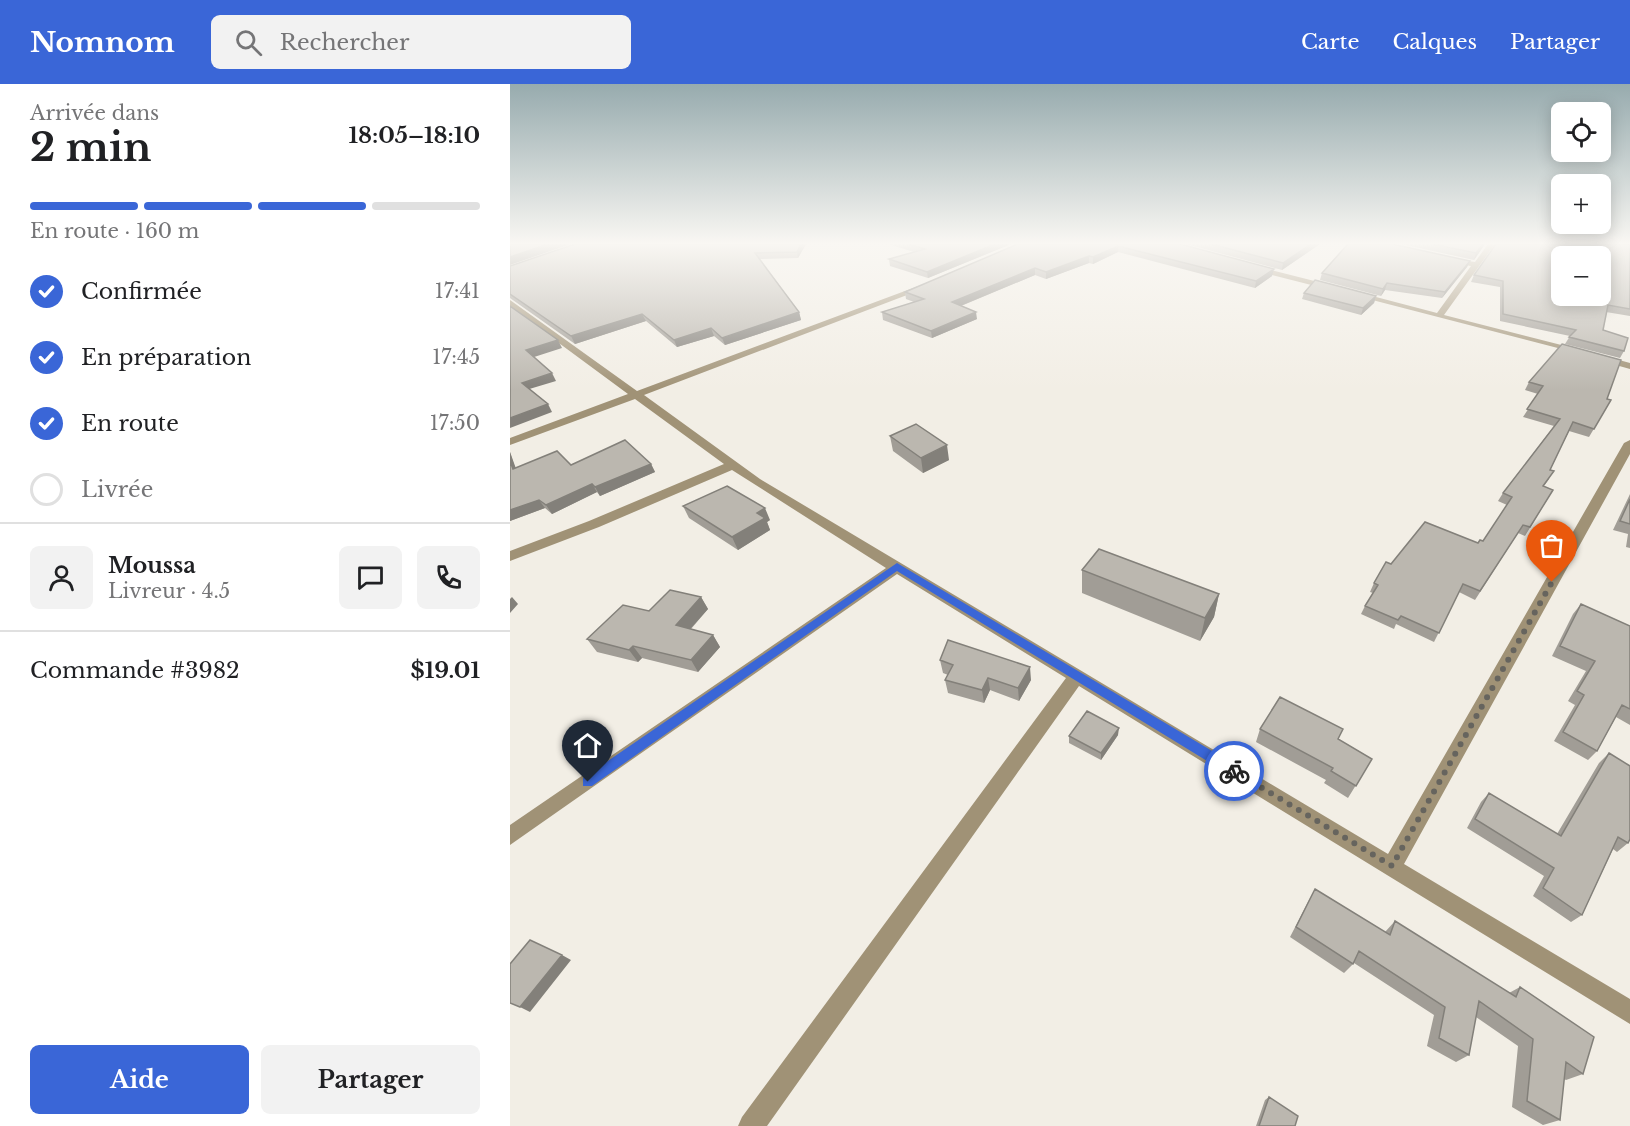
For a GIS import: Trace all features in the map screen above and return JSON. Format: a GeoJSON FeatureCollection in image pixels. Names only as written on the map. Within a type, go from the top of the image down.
{"type":"FeatureCollection","features":[{"type":"Feature","properties":{"kind":"street"},"geometry":{"type":"LineString","coordinates":[[510,442],[910,293]]}},
{"type":"Feature","properties":{"kind":"street"},"geometry":{"type":"LineString","coordinates":[[1350,293],[1585,354]]}},
{"type":"Feature","properties":{"kind":"street"},"geometry":{"type":"LineString","coordinates":[[1439,316],[1456,293]]}},
{"type":"Feature","properties":{"kind":"street"},"geometry":{"type":"LineString","coordinates":[[510,303],[733,465],[1630,1012]]}},
{"type":"Feature","properties":{"kind":"street"},"geometry":{"type":"LineString","coordinates":[[1596,357],[1630,366]]}},
{"type":"Feature","properties":{"kind":"street"},"geometry":{"type":"LineString","coordinates":[[1392,866],[1625,461],[1630,442]]}},
{"type":"Feature","properties":{"kind":"street"},"geometry":{"type":"LineString","coordinates":[[510,556],[594,524],[733,465]]}},
{"type":"Feature","properties":{"kind":"street"},"geometry":{"type":"LineString","coordinates":[[510,836],[897,567]]}},
{"type":"Feature","properties":{"kind":"street"},"geometry":{"type":"LineString","coordinates":[[752,1126],[1077,676]]}},
{"type":"Feature","properties":{"kind":"building"},"geometry":{"type":"Polygon","coordinates":[[[785,293],[799,312],[722,338],[711,328],[674,340],[642,314],[571,336],[510,294],[785,293]]]}},
{"type":"Feature","properties":{"kind":"building"},"geometry":{"type":"Polygon","coordinates":[[[907,293],[975,293],[952,302],[976,312],[931,331],[882,312],[924,299],[907,293]]]}},
{"type":"Feature","properties":{"kind":"building"},"geometry":{"type":"Polygon","coordinates":[[[1304,293],[1363,293],[1376,296],[1363,308],[1304,293]]]}},
{"type":"Feature","properties":{"kind":"building"},"geometry":{"type":"Polygon","coordinates":[[[1503,293],[1551,293],[1551,306],[1608,306],[1603,330],[1628,338],[1624,351],[1569,337],[1576,330],[1503,314],[1503,293]]]}},
{"type":"Feature","properties":{"kind":"building"},"geometry":{"type":"Polygon","coordinates":[[[1611,293],[1630,293],[1630,309],[1611,306],[1611,293]]]}},
{"type":"Feature","properties":{"kind":"building"},"geometry":{"type":"Polygon","coordinates":[[[510,306],[558,340],[526,350],[552,373],[522,383],[548,404],[510,418],[510,306]]]}},
{"type":"Feature","properties":{"kind":"building"},"geometry":{"type":"Polygon","coordinates":[[[1562,344],[1621,360],[1607,399],[1611,400],[1594,429],[1573,422],[1550,470],[1554,471],[1543,486],[1553,490],[1530,527],[1523,525],[1480,591],[1463,584],[1439,633],[1401,616],[1398,620],[1365,606],[1378,585],[1374,583],[1386,562],[1391,564],[1425,522],[1478,543],[1480,540],[1483,541],[1512,497],[1503,493],[1560,419],[1527,409],[1543,386],[1529,382],[1562,344]]]}},
{"type":"Feature","properties":{"kind":"building"},"geometry":{"type":"Polygon","coordinates":[[[916,424],[947,445],[921,458],[890,436],[916,424]]]}},
{"type":"Feature","properties":{"kind":"building"},"geometry":{"type":"Polygon","coordinates":[[[625,440],[651,464],[595,487],[592,484],[546,505],[539,500],[510,510],[510,461],[513,469],[557,451],[571,465],[625,440]]]}},
{"type":"Feature","properties":{"kind":"building"},"geometry":{"type":"Polygon","coordinates":[[[727,486],[765,508],[757,513],[765,518],[732,537],[683,506],[727,486]]]}},
{"type":"Feature","properties":{"kind":"building"},"geometry":{"type":"Polygon","coordinates":[[[1630,499],[1630,524],[1620,521],[1630,499]]]}},
{"type":"Feature","properties":{"kind":"building"},"geometry":{"type":"Polygon","coordinates":[[[1099,549],[1219,594],[1205,618],[1082,570],[1099,549]]]}},
{"type":"Feature","properties":{"kind":"building"},"geometry":{"type":"Polygon","coordinates":[[[670,590],[701,597],[676,625],[713,635],[691,660],[633,646],[629,650],[587,639],[623,605],[649,611],[670,590]]]}},
{"type":"Feature","properties":{"kind":"building"},"geometry":{"type":"Polygon","coordinates":[[[1581,604],[1630,626],[1630,709],[1622,705],[1597,751],[1563,732],[1584,695],[1577,691],[1595,661],[1560,646],[1581,604]]]}},
{"type":"Feature","properties":{"kind":"building"},"geometry":{"type":"Polygon","coordinates":[[[948,640],[1030,667],[1018,688],[988,678],[982,690],[945,680],[953,665],[940,660],[948,640]]]}},
{"type":"Feature","properties":{"kind":"building"},"geometry":{"type":"Polygon","coordinates":[[[1280,697],[1343,729],[1338,739],[1372,759],[1356,786],[1331,771],[1333,768],[1260,729],[1280,697]]]}},
{"type":"Feature","properties":{"kind":"building"},"geometry":{"type":"Polygon","coordinates":[[[1087,711],[1119,728],[1101,753],[1069,736],[1087,711]]]}},
{"type":"Feature","properties":{"kind":"building"},"geometry":{"type":"Polygon","coordinates":[[[1609,753],[1630,766],[1630,839],[1628,843],[1618,837],[1582,915],[1543,888],[1554,868],[1475,819],[1489,793],[1561,836],[1609,753]]]}},
{"type":"Feature","properties":{"kind":"building"},"geometry":{"type":"Polygon","coordinates":[[[1315,889],[1390,935],[1395,921],[1516,997],[1520,987],[1594,1037],[1583,1074],[1566,1062],[1560,1120],[1527,1101],[1533,1039],[1479,1001],[1469,1055],[1439,1038],[1445,1007],[1359,951],[1353,964],[1296,927],[1315,889]]]}},
{"type":"Feature","properties":{"kind":"building"},"geometry":{"type":"Polygon","coordinates":[[[530,940],[562,955],[520,1007],[510,1003],[510,964],[530,940]]]}},
{"type":"Feature","properties":{"kind":"building"},"geometry":{"type":"Polygon","coordinates":[[[1269,1097],[1298,1116],[1295,1126],[1259,1126],[1269,1097]]]}},
{"type":"Feature","properties":{"kind":"way so far"},"geometry":{"type":"LineString","coordinates":[[1234,771],[1392,866],[1552,582]]}},
{"type":"Feature","properties":{"kind":"route"},"geometry":{"type":"LineString","coordinates":[[588,782],[897,567],[1234,771]]}}]}
